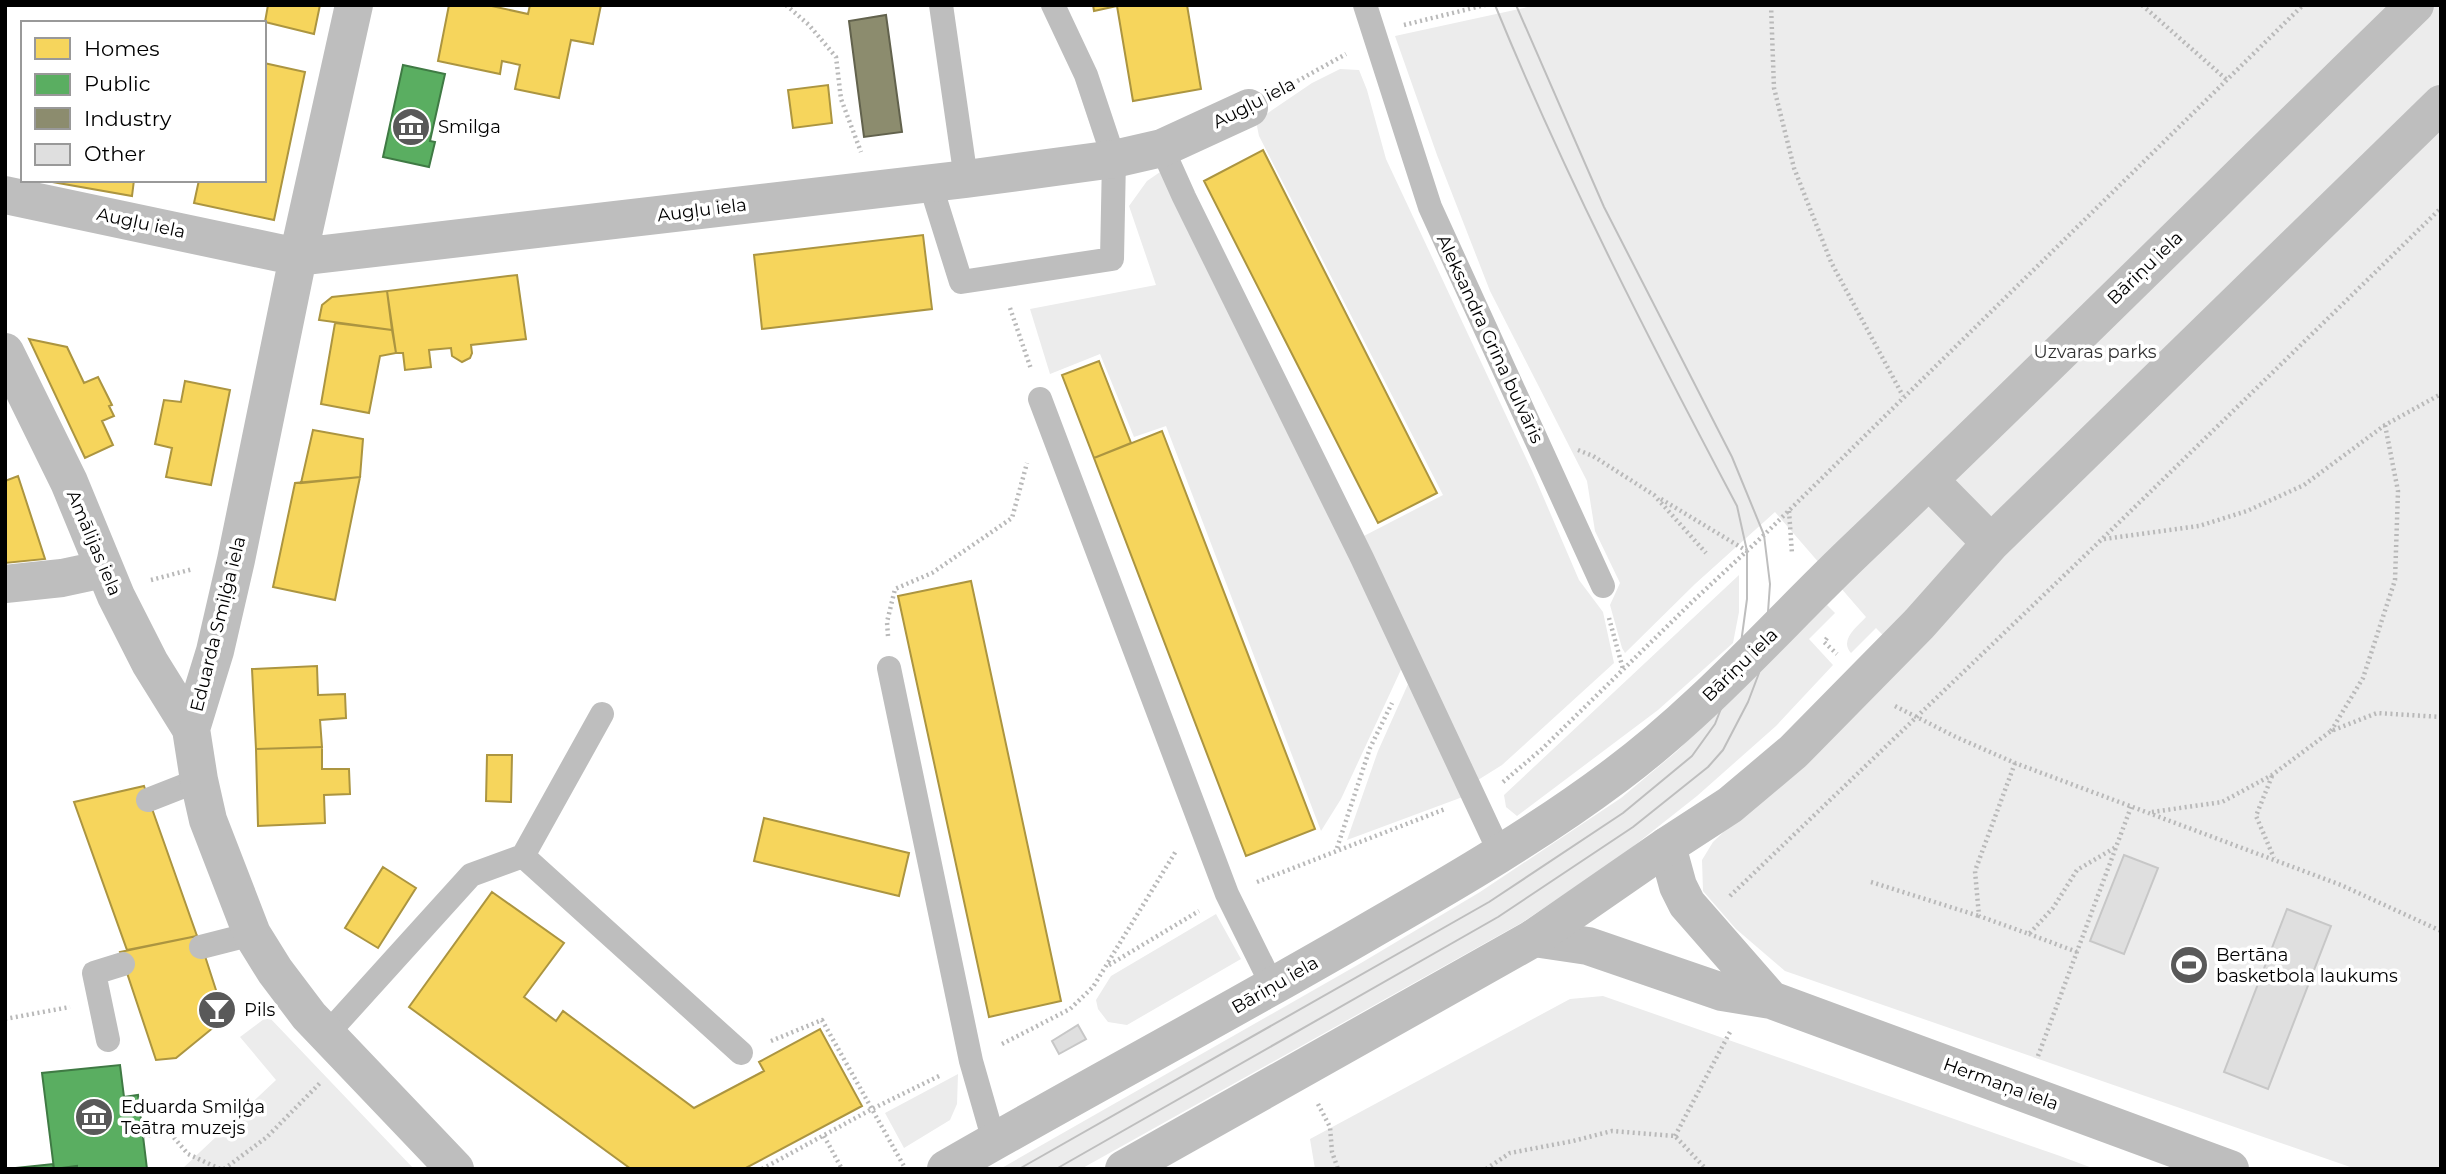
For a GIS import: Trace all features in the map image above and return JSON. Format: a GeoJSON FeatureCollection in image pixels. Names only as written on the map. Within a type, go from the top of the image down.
{"type":"FeatureCollection","features":[{"type":"Feature","properties":{"kind":"street","name":"Eduarda Smiļģa iela"},"geometry":{"type":"LineString","coordinates":[[354,5],[298,257],[236,560],[215,651],[191,729],[208,820],[252,934],[275,971],[309,1016],[455,1169]]}},
{"type":"Feature","properties":{"kind":"street","name":"Bāriņu iela"},"geometry":{"type":"LineString","coordinates":[[946,1169],[1273,987],[1501,855],[1618,774],[1689,713],[2415,5]]}},
{"type":"Feature","properties":{"kind":"street"},"geometry":{"type":"LineString","coordinates":[[1124,1169],[1172,1156],[1299,1070],[1534,938],[1730,805],[1793,752],[1910,633],[1991,543],[2441,104]]}},
{"type":"Feature","properties":{"kind":"street","name":"Augļu iela"},"geometry":{"type":"LineString","coordinates":[[5,195],[298,257],[883,189],[1114,159],[1162,148],[1249,108]]}},
{"type":"Feature","properties":{"kind":"street","name":"Amālijas iela"},"geometry":{"type":"LineString","coordinates":[[5,352],[69,482],[104,569],[150,663],[191,729]]}},
{"type":"Feature","properties":{"kind":"street"},"geometry":{"type":"LineString","coordinates":[[1929,480],[1991,543]]}},
{"type":"Feature","properties":{"kind":"street"},"geometry":{"type":"LineString","coordinates":[[5,584],[62,578],[104,569]]}},
{"type":"Feature","properties":{"kind":"street","name":"Hermaņa iela"},"geometry":{"type":"LineString","coordinates":[[1667,846],[1678,886],[1687,904],[1760,998]]}},
{"type":"Feature","properties":{"kind":"street","name":"Hermaņa iela"},"geometry":{"type":"LineString","coordinates":[[1534,938],[1588,946],[1722,992],[1760,998],[2230,1169]]}},
{"type":"Feature","properties":{"kind":"lane"},"geometry":{"type":"LineString","coordinates":[[941,5],[948,181],[961,282],[1112,259],[1114,159],[1086,75],[1053,5]]}},
{"type":"Feature","properties":{"kind":"lane","name":"Aleksandra Grīna bulvāris"},"geometry":{"type":"LineString","coordinates":[[1365,5],[1430,207],[1603,586]]}},
{"type":"Feature","properties":{"kind":"lane"},"geometry":{"type":"LineString","coordinates":[[1162,148],[1412,662],[1501,855]]}},
{"type":"Feature","properties":{"kind":"lane"},"geometry":{"type":"LineString","coordinates":[[1041,399],[1227,894],[1273,987]]}},
{"type":"Feature","properties":{"kind":"lane"},"geometry":{"type":"LineString","coordinates":[[889,668],[971,1061],[995,1141]]}},
{"type":"Feature","properties":{"kind":"lane"},"geometry":{"type":"LineString","coordinates":[[327,1034],[471,875],[523,856],[602,714]]}},
{"type":"Feature","properties":{"kind":"lane"},"geometry":{"type":"LineString","coordinates":[[148,800],[199,780]]}},
{"type":"Feature","properties":{"kind":"lane"},"geometry":{"type":"LineString","coordinates":[[523,856],[741,1054]]}},
{"type":"Feature","properties":{"kind":"lane"},"geometry":{"type":"LineString","coordinates":[[201,947],[252,934]]}},
{"type":"Feature","properties":{"kind":"lane"},"geometry":{"type":"LineString","coordinates":[[108,1040],[94,973],[123,964]]}},
{"type":"Feature","properties":{"kind":"path"},"geometry":{"type":"LineString","coordinates":[[786,5],[809,25],[836,57],[841,99],[857,145],[883,189]]}},
{"type":"Feature","properties":{"kind":"path","name":"Augļu iela"},"geometry":{"type":"LineString","coordinates":[[1249,108],[1399,27],[1485,5]]}},
{"type":"Feature","properties":{"kind":"path"},"geometry":{"type":"LineString","coordinates":[[1772,5],[1774,89],[1794,168],[1831,262],[1903,396]]}},
{"type":"Feature","properties":{"kind":"path"},"geometry":{"type":"LineString","coordinates":[[2142,5],[2227,80]]}},
{"type":"Feature","properties":{"kind":"path"},"geometry":{"type":"LineString","coordinates":[[1109,965],[1227,894],[1337,849],[1475,798],[1508,779],[1747,551],[2303,5]]}},
{"type":"Feature","properties":{"kind":"path"},"geometry":{"type":"LineString","coordinates":[[1701,921],[1752,878],[2440,209]]}},
{"type":"Feature","properties":{"kind":"path"},"geometry":{"type":"LineString","coordinates":[[1000,277],[1041,399]]}},
{"type":"Feature","properties":{"kind":"path"},"geometry":{"type":"LineString","coordinates":[[2101,540],[2199,526],[2248,511],[2304,485],[2385,425],[2441,394]]}},
{"type":"Feature","properties":{"kind":"path"},"geometry":{"type":"LineString","coordinates":[[2330,730],[2363,678],[2396,580],[2398,491],[2385,425]]}},
{"type":"Feature","properties":{"kind":"path"},"geometry":{"type":"LineString","coordinates":[[1532,430],[1593,456],[1747,551]]}},
{"type":"Feature","properties":{"kind":"path"},"geometry":{"type":"LineString","coordinates":[[889,668],[887,622],[895,589],[932,573],[1012,518],[1028,458]]}},
{"type":"Feature","properties":{"kind":"path"},"geometry":{"type":"LineString","coordinates":[[1654,495],[1706,552]]}},
{"type":"Feature","properties":{"kind":"path"},"geometry":{"type":"LineString","coordinates":[[104,569],[133,583],[195,569],[205,562],[236,560]]}},
{"type":"Feature","properties":{"kind":"path"},"geometry":{"type":"LineString","coordinates":[[1603,586],[1604,601],[1623,669]]}},
{"type":"Feature","properties":{"kind":"path"},"geometry":{"type":"LineString","coordinates":[[1337,849],[1370,748],[1412,662]]}},
{"type":"Feature","properties":{"kind":"path"},"geometry":{"type":"LineString","coordinates":[[2151,812],[2222,802],[2272,775],[2330,730],[2378,713],[2441,717]]}},
{"type":"Feature","properties":{"kind":"path"},"geometry":{"type":"LineString","coordinates":[[1915,717],[2015,763],[2341,885],[2441,931]]}},
{"type":"Feature","properties":{"kind":"path"},"geometry":{"type":"LineString","coordinates":[[1979,916],[1975,871],[2015,763]]}},
{"type":"Feature","properties":{"kind":"path"},"geometry":{"type":"LineString","coordinates":[[2272,775],[2256,816],[2275,860]]}},
{"type":"Feature","properties":{"kind":"path"},"geometry":{"type":"LineString","coordinates":[[2025,1093],[2131,807]]}},
{"type":"Feature","properties":{"kind":"path"},"geometry":{"type":"LineString","coordinates":[[762,1169],[872,1109],[1070,1009],[1093,987],[1109,965],[1198,813]]}},
{"type":"Feature","properties":{"kind":"path"},"geometry":{"type":"LineString","coordinates":[[2029,934],[2053,908],[2077,870],[2116,847]]}},
{"type":"Feature","properties":{"kind":"path"},"geometry":{"type":"LineString","coordinates":[[1871,881],[1979,916],[2077,952]]}},
{"type":"Feature","properties":{"kind":"path"},"geometry":{"type":"LineString","coordinates":[[1675,1136],[1760,998]]}},
{"type":"Feature","properties":{"kind":"path"},"geometry":{"type":"LineString","coordinates":[[5,1019],[100,1001]]}},
{"type":"Feature","properties":{"kind":"path"},"geometry":{"type":"LineString","coordinates":[[741,1054],[822,1020],[905,1169]]}},
{"type":"Feature","properties":{"kind":"path"},"geometry":{"type":"LineString","coordinates":[[1299,1070],[1330,1128],[1332,1152],[1338,1169]]}},
{"type":"Feature","properties":{"kind":"path"},"geometry":{"type":"LineString","coordinates":[[143,1136],[170,1133],[188,1154],[222,1169],[267,1137],[313,1090]]}},
{"type":"Feature","properties":{"kind":"path"},"geometry":{"type":"LineString","coordinates":[[1486,1169],[1510,1153],[1612,1131],[1675,1136],[1706,1169]]}},
{"type":"Feature","properties":{"kind":"path"},"geometry":{"type":"LineString","coordinates":[[824,1136],[842,1169]]}},
{"type":"Feature","properties":{"kind":"green space","name":"Uzvaras parks"},"geometry":{"type":"Polygon","coordinates":[[[1537,5],[2441,5],[2441,1169],[2356,1169],[1785,971],[1736,929],[1703,891],[1702,860],[1713,842],[1906,659],[1876,628],[1851,653],[1848,639],[1866,617],[1775,512],[1695,584],[1625,653],[1622,648],[1610,605],[1620,583],[1595,531],[1587,481],[1490,291],[1437,155],[1395,36],[1537,5]]]}},
{"type":"Feature","properties":{"kind":"green space"},"geometry":{"type":"Polygon","coordinates":[[[1340,69],[1359,70],[1386,159],[1533,473],[1579,580],[1603,612],[1614,663],[1502,765],[1478,780],[1360,538],[1443,495],[1259,136],[1256,121],[1312,83],[1340,69]]]}},
{"type":"Feature","properties":{"kind":"green space"},"geometry":{"type":"Polygon","coordinates":[[[1163,170],[1405,661],[1341,799],[1321,831],[1166,426],[1134,437],[1100,354],[1050,374],[1030,309],[1156,285],[1129,206],[1147,181],[1163,170]]]}},
{"type":"Feature","properties":{"kind":"green space"},"geometry":{"type":"Polygon","coordinates":[[[1739,575],[1739,612],[1733,643],[1658,710],[1517,816],[1506,807],[1504,795],[1739,575]]]}},
{"type":"Feature","properties":{"kind":"green space"},"geometry":{"type":"Polygon","coordinates":[[[1827,605],[1835,613],[1809,639],[1833,665],[1776,726],[1697,796],[1621,856],[1523,922],[1081,1169],[1000,1169],[1480,892],[1621,798],[1676,752],[1827,605]]]}},
{"type":"Feature","properties":{"kind":"green space"},"geometry":{"type":"Polygon","coordinates":[[[1413,673],[1468,795],[1347,840],[1378,751],[1413,673]]]}},
{"type":"Feature","properties":{"kind":"green space"},"geometry":{"type":"Polygon","coordinates":[[[1216,914],[1241,959],[1127,1025],[1108,1022],[1098,1009],[1096,1000],[1111,976],[1216,914]]]}},
{"type":"Feature","properties":{"kind":"green space"},"geometry":{"type":"Polygon","coordinates":[[[1603,996],[2095,1169],[1315,1169],[1310,1139],[1570,999],[1603,996]]]}},
{"type":"Feature","properties":{"kind":"green space"},"geometry":{"type":"Polygon","coordinates":[[[268,1016],[414,1169],[182,1169],[276,1080],[240,1037],[268,1016]]]}},
{"type":"Feature","properties":{"kind":"green space"},"geometry":{"type":"Polygon","coordinates":[[[958,1074],[957,1104],[950,1120],[904,1148],[885,1113],[958,1074]]]}},
{"type":"Feature","properties":{"kind":"building: Homes"},"geometry":{"type":"Polygon","coordinates":[[[268,5],[320,5],[314,34],[265,21],[268,5]]]}},
{"type":"Feature","properties":{"kind":"building: Homes"},"geometry":{"type":"Polygon","coordinates":[[[449,5],[487,5],[528,14],[530,5],[601,5],[593,44],[571,40],[559,98],[515,89],[520,65],[502,61],[500,74],[438,61],[449,5]]]}},
{"type":"Feature","properties":{"kind":"building: Homes"},"geometry":{"type":"Polygon","coordinates":[[[1093,5],[1187,5],[1201,89],[1133,101],[1117,6],[1094,11],[1093,5]]]}},
{"type":"Feature","properties":{"kind":"building: Homes"},"geometry":{"type":"Polygon","coordinates":[[[266,63],[305,72],[274,220],[194,203],[199,182],[266,182],[266,63]]]}},
{"type":"Feature","properties":{"kind":"building: Homes"},"geometry":{"type":"Polygon","coordinates":[[[828,85],[832,123],[793,128],[788,90],[828,85]]]}},
{"type":"Feature","properties":{"kind":"building: Homes"},"geometry":{"type":"Polygon","coordinates":[[[1263,150],[1437,493],[1378,523],[1204,181],[1263,150]]]}},
{"type":"Feature","properties":{"kind":"building: Homes"},"geometry":{"type":"Polygon","coordinates":[[[52,182],[134,182],[132,196],[52,182]]]}},
{"type":"Feature","properties":{"kind":"building: Homes"},"geometry":{"type":"Polygon","coordinates":[[[923,235],[932,309],[762,329],[754,255],[923,235]]]}},
{"type":"Feature","properties":{"kind":"building: Homes"},"geometry":{"type":"Polygon","coordinates":[[[517,275],[526,339],[471,345],[470,358],[462,362],[452,356],[451,348],[429,350],[431,367],[405,370],[403,353],[396,353],[387,291],[517,275]]]}},
{"type":"Feature","properties":{"kind":"building: Homes"},"geometry":{"type":"Polygon","coordinates":[[[387,291],[392,330],[319,320],[322,305],[332,297],[387,291]]]}},
{"type":"Feature","properties":{"kind":"building: Homes"},"geometry":{"type":"Polygon","coordinates":[[[335,323],[392,330],[396,353],[380,356],[369,413],[321,404],[335,323]]]}},
{"type":"Feature","properties":{"kind":"building: Homes"},"geometry":{"type":"Polygon","coordinates":[[[29,339],[67,347],[84,383],[98,377],[112,405],[109,406],[114,416],[102,421],[113,445],[85,458],[29,339]]]}},
{"type":"Feature","properties":{"kind":"building: Homes"},"geometry":{"type":"Polygon","coordinates":[[[1099,361],[1131,443],[1094,458],[1062,375],[1099,361]]]}},
{"type":"Feature","properties":{"kind":"building: Homes"},"geometry":{"type":"Polygon","coordinates":[[[185,381],[230,390],[211,485],[166,477],[172,448],[155,444],[164,400],[181,402],[185,381]]]}},
{"type":"Feature","properties":{"kind":"building: Homes"},"geometry":{"type":"Polygon","coordinates":[[[313,430],[363,439],[360,477],[301,483],[313,430]]]}},
{"type":"Feature","properties":{"kind":"building: Homes"},"geometry":{"type":"Polygon","coordinates":[[[1162,431],[1315,829],[1246,856],[1094,458],[1162,431]]]}},
{"type":"Feature","properties":{"kind":"building: Homes"},"geometry":{"type":"Polygon","coordinates":[[[18,476],[45,559],[5,563],[5,481],[18,476]]]}},
{"type":"Feature","properties":{"kind":"building: Homes"},"geometry":{"type":"Polygon","coordinates":[[[360,477],[335,600],[273,587],[295,483],[360,477]]]}},
{"type":"Feature","properties":{"kind":"building: Homes"},"geometry":{"type":"Polygon","coordinates":[[[971,581],[1061,1001],[989,1017],[898,596],[971,581]]]}},
{"type":"Feature","properties":{"kind":"building: Homes"},"geometry":{"type":"Polygon","coordinates":[[[317,666],[318,695],[345,694],[346,718],[320,720],[322,747],[256,749],[252,669],[317,666]]]}},
{"type":"Feature","properties":{"kind":"building: Homes"},"geometry":{"type":"Polygon","coordinates":[[[322,747],[322,769],[349,769],[350,794],[324,795],[325,823],[258,826],[256,749],[322,747]]]}},
{"type":"Feature","properties":{"kind":"building: Homes"},"geometry":{"type":"Polygon","coordinates":[[[487,755],[512,755],[511,802],[486,801],[487,755]]]}},
{"type":"Feature","properties":{"kind":"building: Homes"},"geometry":{"type":"Polygon","coordinates":[[[144,786],[197,936],[127,950],[74,802],[144,786]]]}},
{"type":"Feature","properties":{"kind":"building: Homes"},"geometry":{"type":"Polygon","coordinates":[[[764,818],[909,853],[899,896],[754,861],[764,818]]]}},
{"type":"Feature","properties":{"kind":"building: Homes"},"geometry":{"type":"Polygon","coordinates":[[[383,867],[416,888],[378,948],[345,928],[383,867]]]}},
{"type":"Feature","properties":{"kind":"building: Homes"},"geometry":{"type":"Polygon","coordinates":[[[492,892],[564,943],[524,997],[556,1021],[563,1011],[694,1108],[764,1071],[759,1062],[820,1029],[862,1106],[744,1169],[631,1169],[409,1007],[492,892]]]}},
{"type":"Feature","properties":{"kind":"building: Homes"},"geometry":{"type":"Polygon","coordinates":[[[197,936],[225,1018],[176,1058],[156,1060],[120,952],[197,936]]]}},
{"type":"Feature","properties":{"kind":"building: Public"},"geometry":{"type":"Polygon","coordinates":[[[403,65],[445,74],[430,141],[435,142],[429,167],[383,157],[403,65]]]}},
{"type":"Feature","properties":{"kind":"building: Public","name":"Eduarda Smiļģa Teātra muzejs"},"geometry":{"type":"Polygon","coordinates":[[[120,1065],[124,1097],[138,1095],[147,1169],[77,1169],[77,1166],[54,1169],[42,1073],[120,1065]]]}},
{"type":"Feature","properties":{"kind":"building: Public"},"geometry":{"type":"Polygon","coordinates":[[[53,1164],[54,1169],[6,1169],[53,1164]]]}},
{"type":"Feature","properties":{"kind":"building: Industry"},"geometry":{"type":"Polygon","coordinates":[[[886,15],[902,132],[864,137],[849,21],[886,15]]]}},
{"type":"Feature","properties":{"kind":"building: Other"},"geometry":{"type":"Polygon","coordinates":[[[2124,855],[2158,868],[2124,954],[2090,941],[2124,855]]]}},
{"type":"Feature","properties":{"kind":"building: Other"},"geometry":{"type":"Polygon","coordinates":[[[2287,909],[2331,926],[2268,1089],[2224,1072],[2287,909]]]}},
{"type":"Feature","properties":{"kind":"building: Other"},"geometry":{"type":"Polygon","coordinates":[[[1078,1025],[1086,1039],[1059,1054],[1052,1041],[1078,1025]]]}},
{"type":"Feature","properties":{"kind":"tram line"},"geometry":{"type":"LineString","coordinates":[[1019,1169],[1489,902],[1623,813],[1692,756],[1715,724],[1738,665],[1747,599],[1747,551],[1737,506],[1610,258],[1550,132],[1495,5]]}},
{"type":"Feature","properties":{"kind":"tram line"},"geometry":{"type":"LineString","coordinates":[[1056,1169],[1498,917],[1633,827],[1708,767],[1723,750],[1748,702],[1759,673],[1766,640],[1770,584],[1764,535],[1732,457],[1604,207],[1516,5]]}},
{"type":"Feature","properties":{"kind":"place","name":"Smilga"},"geometry":{"type":"Point","coordinates":[411,127]}},
{"type":"Feature","properties":{"kind":"place","name":"Bertāna basketbola laukums"},"geometry":{"type":"Point","coordinates":[2189,965]}},
{"type":"Feature","properties":{"kind":"place","name":"Pils"},"geometry":{"type":"Point","coordinates":[217,1010]}},
{"type":"Feature","properties":{"kind":"place","name":"Eduarda Smiļģa Teātra muzejs"},"geometry":{"type":"Point","coordinates":[94,1117]}}]}
